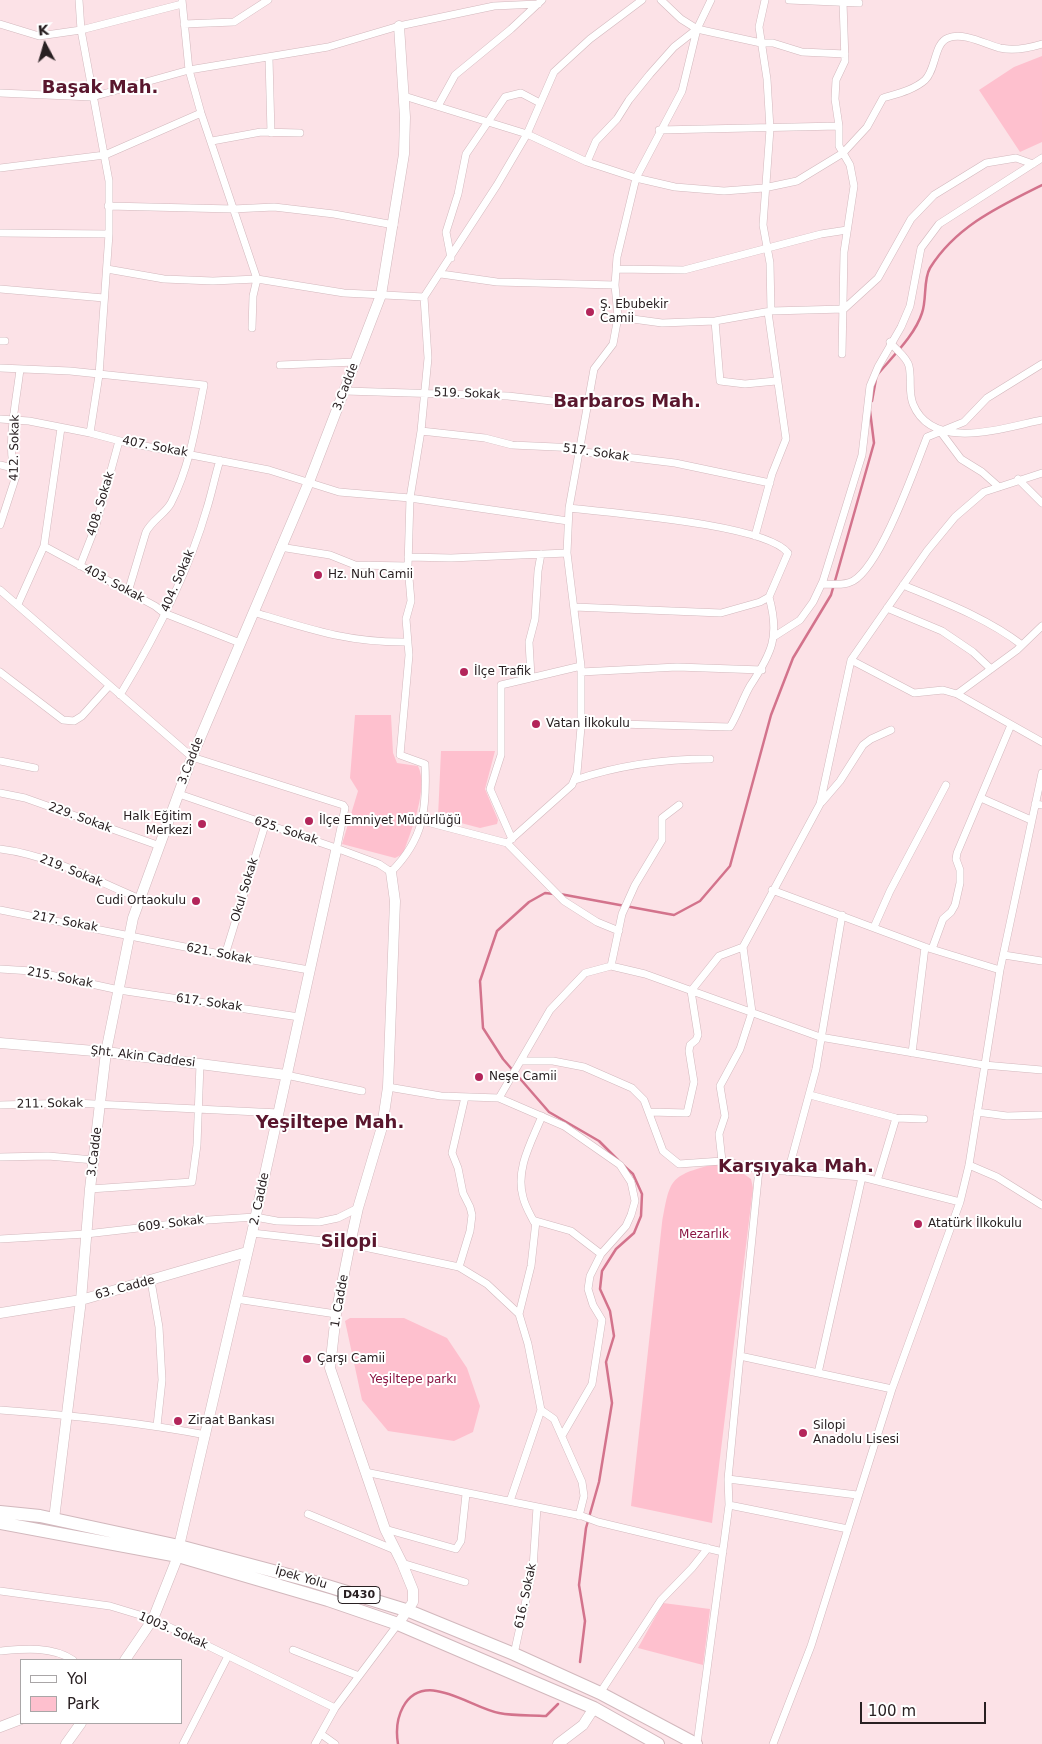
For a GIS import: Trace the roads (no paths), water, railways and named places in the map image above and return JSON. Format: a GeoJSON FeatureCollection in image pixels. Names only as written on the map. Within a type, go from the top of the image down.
{"type":"FeatureCollection","features":[{"type":"Feature","properties":{"kind":"highway","name":"İpek Yolu"},"geometry":{"type":"LineString","coordinates":[[0,1512],[54,1519],[178,1551],[311,1581],[409,1611],[514,1654],[600,1693],[696,1744]]}},
{"type":"Feature","properties":{"kind":"highway","name":"D430"},"geometry":{"type":"LineString","coordinates":[[0,1523],[178,1551],[328,1600],[398,1624],[594,1708],[658,1744]]}},
{"type":"Feature","properties":{"kind":"street"},"geometry":{"type":"LineString","coordinates":[[79,0],[81,30],[92,97],[106,155],[109,181],[109,234],[99,375],[90,432]]}},
{"type":"Feature","properties":{"kind":"street"},"geometry":{"type":"LineString","coordinates":[[184,24],[234,22],[268,0]]}},
{"type":"Feature","properties":{"kind":"street"},"geometry":{"type":"LineString","coordinates":[[391,872],[406,857],[423,822],[425,764],[400,755],[408,642],[406,619],[411,601],[408,566],[410,498],[421,431],[428,358],[424,297],[441,274],[527,134],[551,76],[559,66],[633,3],[642,0]]}},
{"type":"Feature","properties":{"kind":"street"},"geometry":{"type":"LineString","coordinates":[[660,0],[681,19],[697,29],[761,43],[773,43],[802,52],[845,54]]}},
{"type":"Feature","properties":{"kind":"street"},"geometry":{"type":"LineString","coordinates":[[575,780],[581,722],[581,669],[567,553],[569,508],[578,448],[594,368],[613,344],[618,317],[615,285],[617,257],[636,178],[659,130],[682,91],[697,29],[711,0]]}},
{"type":"Feature","properties":{"kind":"street"},"geometry":{"type":"LineString","coordinates":[[755,536],[770,483],[786,439],[776,381],[770,312],[768,249],[763,225],[764,188],[770,129],[767,79],[759,27],[764,0]]}},
{"type":"Feature","properties":{"kind":"street"},"geometry":{"type":"LineString","coordinates":[[789,0],[860,3]]}},
{"type":"Feature","properties":{"kind":"street"},"geometry":{"type":"LineString","coordinates":[[0,24],[39,36],[81,30],[182,2],[189,70],[201,113],[257,279],[253,296],[252,328]]}},
{"type":"Feature","properties":{"kind":"street"},"geometry":{"type":"LineString","coordinates":[[0,93],[92,97],[189,70],[328,47],[400,26],[494,3],[540,2]]}},
{"type":"Feature","properties":{"kind":"street"},"geometry":{"type":"LineString","coordinates":[[438,106],[455,75],[512,29],[540,2]]}},
{"type":"Feature","properties":{"kind":"street"},"geometry":{"type":"LineString","coordinates":[[842,354],[844,252],[853,179],[850,165],[839,146],[839,126],[835,99],[836,80],[845,61],[843,2]]}},
{"type":"Feature","properties":{"kind":"street","name":"3.Cadde"},"geometry":{"type":"LineString","coordinates":[[54,1519],[81,1300],[90,1189],[106,1052],[130,935],[140,900],[192,756],[309,482],[346,391],[381,295],[394,225],[404,154],[404,96],[400,26]]}},
{"type":"Feature","properties":{"kind":"street"},"geometry":{"type":"LineString","coordinates":[[586,162],[596,141],[617,119],[629,100],[650,74],[674,47],[697,29]]}},
{"type":"Feature","properties":{"kind":"street"},"geometry":{"type":"LineString","coordinates":[[404,96],[527,134],[586,162],[636,178],[675,187],[724,191],[764,188],[797,181],[843,153],[867,127],[883,98],[909,89],[925,80],[933,69],[940,44],[947,38],[963,37],[1003,48],[1028,48],[1042,44]]}},
{"type":"Feature","properties":{"kind":"street"},"geometry":{"type":"LineString","coordinates":[[269,58],[271,133]]}},
{"type":"Feature","properties":{"kind":"street"},"geometry":{"type":"LineString","coordinates":[[450,258],[446,232],[458,194],[466,154],[505,97],[521,93],[540,103]]}},
{"type":"Feature","properties":{"kind":"street"},"geometry":{"type":"LineString","coordinates":[[0,168],[106,155],[201,113]]}},
{"type":"Feature","properties":{"kind":"street"},"geometry":{"type":"LineString","coordinates":[[659,130],[839,126]]}},
{"type":"Feature","properties":{"kind":"street"},"geometry":{"type":"LineString","coordinates":[[212,141],[243,134],[300,133]]}},
{"type":"Feature","properties":{"kind":"street"},"geometry":{"type":"LineString","coordinates":[[618,317],[662,323],[715,321],[770,312],[844,309],[878,278],[911,219],[934,195],[986,163],[1016,158],[1033,164]]}},
{"type":"Feature","properties":{"kind":"street"},"geometry":{"type":"LineString","coordinates":[[775,636],[800,620],[813,602],[832,558],[862,454],[870,386],[910,306],[921,248],[939,224],[1042,158]]}},
{"type":"Feature","properties":{"kind":"street"},"geometry":{"type":"LineString","coordinates":[[108,206],[233,209],[274,207],[334,214],[394,225]]}},
{"type":"Feature","properties":{"kind":"street"},"geometry":{"type":"LineString","coordinates":[[616,269],[684,270],[821,234],[847,230]]}},
{"type":"Feature","properties":{"kind":"street"},"geometry":{"type":"LineString","coordinates":[[0,233],[109,234]]}},
{"type":"Feature","properties":{"kind":"street"},"geometry":{"type":"LineString","coordinates":[[107,269],[164,279],[213,281],[257,279],[344,293],[424,297]]}},
{"type":"Feature","properties":{"kind":"street"},"geometry":{"type":"LineString","coordinates":[[441,274],[498,282],[615,285]]}},
{"type":"Feature","properties":{"kind":"street"},"geometry":{"type":"LineString","coordinates":[[0,290],[104,298]]}},
{"type":"Feature","properties":{"kind":"street"},"geometry":{"type":"LineString","coordinates":[[715,321],[720,381],[745,384],[776,381]]}},
{"type":"Feature","properties":{"kind":"street"},"geometry":{"type":"LineString","coordinates":[[892,344],[909,366],[909,389],[914,406],[926,420],[940,431],[961,459],[982,472],[999,486]]}},
{"type":"Feature","properties":{"kind":"street"},"geometry":{"type":"LineString","coordinates":[[280,365],[356,362]]}},
{"type":"Feature","properties":{"kind":"street"},"geometry":{"type":"LineString","coordinates":[[822,584],[840,585],[853,582],[881,546],[926,437],[964,422],[988,398],[1042,364]]}},
{"type":"Feature","properties":{"kind":"street"},"geometry":{"type":"LineString","coordinates":[[0,368],[204,384],[190,454],[170,504],[150,525],[146,532],[128,592]]}},
{"type":"Feature","properties":{"kind":"street","name":"412. Sokak"},"geometry":{"type":"LineString","coordinates":[[0,525],[16,476],[13,468],[14,420],[20,369]]}},
{"type":"Feature","properties":{"kind":"street","name":"519. Sokak"},"geometry":{"type":"LineString","coordinates":[[346,391],[508,396],[587,405]]}},
{"type":"Feature","properties":{"kind":"street","name":"407. Sokak"},"geometry":{"type":"LineString","coordinates":[[0,419],[90,432],[119,441],[220,460],[309,482],[339,492],[410,498],[568,521]]}},
{"type":"Feature","properties":{"kind":"street"},"geometry":{"type":"LineString","coordinates":[[940,431],[975,433],[1042,420]]}},
{"type":"Feature","properties":{"kind":"street"},"geometry":{"type":"LineString","coordinates":[[18,604],[44,546],[61,428]]}},
{"type":"Feature","properties":{"kind":"street","name":"517. Sokak"},"geometry":{"type":"LineString","coordinates":[[421,431],[485,438],[512,445],[578,448],[584,452],[675,463],[770,483]]}},
{"type":"Feature","properties":{"kind":"street","name":"408. Sokak"},"geometry":{"type":"LineString","coordinates":[[80,566],[96,525],[119,441]]}},
{"type":"Feature","properties":{"kind":"street","name":"404. Sokak"},"geometry":{"type":"LineString","coordinates":[[120,695],[144,655],[175,592],[207,509],[220,460]]}},
{"type":"Feature","properties":{"kind":"street"},"geometry":{"type":"LineString","coordinates":[[0,465],[13,468]]}},
{"type":"Feature","properties":{"kind":"street"},"geometry":{"type":"LineString","coordinates":[[820,804],[850,660],[903,585],[955,517],[984,492],[1018,479],[1042,473]]}},
{"type":"Feature","properties":{"kind":"street"},"geometry":{"type":"LineString","coordinates":[[1018,479],[1042,503]]}},
{"type":"Feature","properties":{"kind":"street"},"geometry":{"type":"LineString","coordinates":[[569,508],[734,529],[783,546],[788,553],[769,597],[760,602],[722,613],[574,607]]}},
{"type":"Feature","properties":{"kind":"street","name":"403. Sokak"},"geometry":{"type":"LineString","coordinates":[[44,546],[164,613],[240,643]]}},
{"type":"Feature","properties":{"kind":"street"},"geometry":{"type":"LineString","coordinates":[[280,547],[330,555],[355,565],[408,566]]}},
{"type":"Feature","properties":{"kind":"street"},"geometry":{"type":"LineString","coordinates":[[408,557],[451,558],[567,553]]}},
{"type":"Feature","properties":{"kind":"street"},"geometry":{"type":"LineString","coordinates":[[531,676],[529,642],[536,619],[538,571],[541,554]]}},
{"type":"Feature","properties":{"kind":"street"},"geometry":{"type":"LineString","coordinates":[[903,585],[958,608],[1004,631],[1022,646]]}},
{"type":"Feature","properties":{"kind":"street"},"geometry":{"type":"LineString","coordinates":[[0,590],[192,756],[343,805],[345,808],[336,849]]}},
{"type":"Feature","properties":{"kind":"street"},"geometry":{"type":"LineString","coordinates":[[581,722],[730,727],[741,709],[749,687],[762,670],[775,636],[773,612],[769,597]]}},
{"type":"Feature","properties":{"kind":"street"},"geometry":{"type":"LineString","coordinates":[[887,608],[942,631],[973,652],[991,669]]}},
{"type":"Feature","properties":{"kind":"street"},"geometry":{"type":"LineString","coordinates":[[253,612],[340,638],[374,643],[408,642]]}},
{"type":"Feature","properties":{"kind":"street"},"geometry":{"type":"LineString","coordinates":[[957,694],[1022,646],[1042,626]]}},
{"type":"Feature","properties":{"kind":"street"},"geometry":{"type":"LineString","coordinates":[[850,660],[914,693],[943,690],[957,694],[1042,742]]}},
{"type":"Feature","properties":{"kind":"street"},"geometry":{"type":"LineString","coordinates":[[619,931],[597,922],[564,901],[509,841],[490,789],[500,755],[502,684],[531,676],[581,669],[677,667],[762,670]]}},
{"type":"Feature","properties":{"kind":"street"},"geometry":{"type":"LineString","coordinates":[[0,672],[63,720],[74,721],[82,716],[109,686]]}},
{"type":"Feature","properties":{"kind":"street"},"geometry":{"type":"LineString","coordinates":[[912,1053],[929,948],[943,918],[951,912],[955,905],[960,882],[960,870],[956,859],[957,853],[1011,725]]}},
{"type":"Feature","properties":{"kind":"street"},"geometry":{"type":"LineString","coordinates":[[722,1161],[719,1134],[725,1116],[720,1086],[740,1048],[752,1012],[743,946],[820,804],[840,781],[863,745],[871,739],[891,730]]}},
{"type":"Feature","properties":{"kind":"street"},"geometry":{"type":"LineString","coordinates":[[509,841],[575,780],[598,772],[639,764],[710,759]]}},
{"type":"Feature","properties":{"kind":"street"},"geometry":{"type":"LineString","coordinates":[[0,761],[35,768]]}},
{"type":"Feature","properties":{"kind":"street"},"geometry":{"type":"LineString","coordinates":[[773,1744],[811,1646],[857,1495],[892,1389],[960,1202],[968,1165],[1000,970],[1032,820],[1038,805],[1042,772]]}},
{"type":"Feature","properties":{"kind":"street"},"geometry":{"type":"LineString","coordinates":[[874,927],[890,890],[946,785]]}},
{"type":"Feature","properties":{"kind":"street","name":"229. Sokak"},"geometry":{"type":"LineString","coordinates":[[0,793],[25,798],[160,846]]}},
{"type":"Feature","properties":{"kind":"street","name":"625. Sokak"},"geometry":{"type":"LineString","coordinates":[[179,794],[379,864],[391,872]]}},
{"type":"Feature","properties":{"kind":"street"},"geometry":{"type":"LineString","coordinates":[[981,798],[1032,820]]}},
{"type":"Feature","properties":{"kind":"street"},"geometry":{"type":"LineString","coordinates":[[612,966],[622,914],[662,840],[662,818],[679,805]]}},
{"type":"Feature","properties":{"kind":"street"},"geometry":{"type":"LineString","coordinates":[[423,822],[509,841]]}},
{"type":"Feature","properties":{"kind":"street","name":"Okul Sokak"},"geometry":{"type":"LineString","coordinates":[[225,955],[265,825]]}},
{"type":"Feature","properties":{"kind":"street","name":"219. Sokak"},"geometry":{"type":"LineString","coordinates":[[0,849],[22,852],[51,862],[140,900]]}},
{"type":"Feature","properties":{"kind":"street","name":"2. Cadde"},"geometry":{"type":"LineString","coordinates":[[126,1659],[153,1619],[178,1551],[252,1233],[336,849]]}},
{"type":"Feature","properties":{"kind":"street","name":"1. Cadde"},"geometry":{"type":"LineString","coordinates":[[391,872],[394,901],[388,1087],[382,1127],[358,1208],[350,1244],[336,1314],[330,1368],[385,1529],[413,1590],[414,1602],[409,1611]]}},
{"type":"Feature","properties":{"kind":"street"},"geometry":{"type":"LineString","coordinates":[[772,890],[929,948],[1000,970]]}},
{"type":"Feature","properties":{"kind":"street","name":"217. Sokak"},"geometry":{"type":"LineString","coordinates":[[0,910],[130,935]]}},
{"type":"Feature","properties":{"kind":"street"},"geometry":{"type":"LineString","coordinates":[[788,1172],[810,1095],[842,915]]}},
{"type":"Feature","properties":{"kind":"street","name":"621. Sokak"},"geometry":{"type":"LineString","coordinates":[[130,935],[310,970]]}},
{"type":"Feature","properties":{"kind":"street"},"geometry":{"type":"LineString","coordinates":[[650,1112],[687,1112],[690,1106],[694,1082],[688,1051],[698,1035],[690,991],[719,956],[743,946]]}},
{"type":"Feature","properties":{"kind":"street"},"geometry":{"type":"LineString","coordinates":[[1004,955],[1042,961]]}},
{"type":"Feature","properties":{"kind":"street"},"geometry":{"type":"LineString","coordinates":[[499,1098],[543,1018],[585,974],[612,966],[645,974],[820,1037],[984,1065],[1042,1070]]}},
{"type":"Feature","properties":{"kind":"street","name":"215. Sokak"},"geometry":{"type":"LineString","coordinates":[[0,968],[32,971],[119,990]]}},
{"type":"Feature","properties":{"kind":"street","name":"617. Sokak"},"geometry":{"type":"LineString","coordinates":[[119,990],[299,1016]]}},
{"type":"Feature","properties":{"kind":"street","name":"Şht. Akin Caddesi"},"geometry":{"type":"LineString","coordinates":[[0,1043],[106,1052],[286,1075]]}},
{"type":"Feature","properties":{"kind":"street"},"geometry":{"type":"LineString","coordinates":[[521,1061],[553,1061],[584,1067],[632,1088],[644,1100],[650,1112],[663,1151],[679,1164],[722,1161],[759,1169],[862,1177],[960,1202]]}},
{"type":"Feature","properties":{"kind":"street"},"geometry":{"type":"LineString","coordinates":[[90,1189],[192,1182],[197,1145],[200,1064]]}},
{"type":"Feature","properties":{"kind":"street"},"geometry":{"type":"LineString","coordinates":[[286,1075],[362,1091]]}},
{"type":"Feature","properties":{"kind":"street"},"geometry":{"type":"LineString","coordinates":[[388,1087],[441,1096],[499,1098],[564,1126],[620,1165],[631,1182],[635,1201],[632,1215],[626,1226],[601,1254],[590,1276],[588,1289],[602,1320],[592,1384],[562,1434]]}},
{"type":"Feature","properties":{"kind":"street"},"geometry":{"type":"LineString","coordinates":[[810,1095],[896,1118],[924,1120]]}},
{"type":"Feature","properties":{"kind":"street"},"geometry":{"type":"LineString","coordinates":[[459,1267],[470,1231],[472,1215],[462,1193],[458,1168],[452,1153],[465,1097]]}},
{"type":"Feature","properties":{"kind":"street","name":"211. Sokak"},"geometry":{"type":"LineString","coordinates":[[0,1105],[74,1103],[278,1113]]}},
{"type":"Feature","properties":{"kind":"street"},"geometry":{"type":"LineString","coordinates":[[977,1112],[1007,1116],[1042,1115]]}},
{"type":"Feature","properties":{"kind":"street"},"geometry":{"type":"LineString","coordinates":[[518,1314],[532,1266],[534,1222],[523,1198],[522,1172],[527,1152],[542,1116]]}},
{"type":"Feature","properties":{"kind":"street"},"geometry":{"type":"LineString","coordinates":[[877,1180],[896,1118]]}},
{"type":"Feature","properties":{"kind":"street"},"geometry":{"type":"LineString","coordinates":[[0,1157],[48,1156],[94,1160]]}},
{"type":"Feature","properties":{"kind":"street"},"geometry":{"type":"LineString","coordinates":[[968,1165],[997,1176],[1042,1205]]}},
{"type":"Feature","properties":{"kind":"street"},"geometry":{"type":"LineString","coordinates":[[696,1744],[729,1505],[728,1479],[759,1169]]}},
{"type":"Feature","properties":{"kind":"street"},"geometry":{"type":"LineString","coordinates":[[818,1373],[862,1177]]}},
{"type":"Feature","properties":{"kind":"street","name":"609. Sokak"},"geometry":{"type":"LineString","coordinates":[[0,1239],[86,1234],[208,1220],[255,1217],[277,1221],[319,1222],[338,1218],[358,1208]]}},
{"type":"Feature","properties":{"kind":"street"},"geometry":{"type":"LineString","coordinates":[[534,1222],[540,1221],[571,1231],[601,1254]]}},
{"type":"Feature","properties":{"kind":"street"},"geometry":{"type":"LineString","coordinates":[[252,1233],[350,1244],[459,1267],[488,1284],[518,1314],[528,1344],[541,1410],[510,1501]]}},
{"type":"Feature","properties":{"kind":"street","name":"63. Cadde"},"geometry":{"type":"LineString","coordinates":[[0,1313],[81,1300],[247,1252]]}},
{"type":"Feature","properties":{"kind":"street"},"geometry":{"type":"LineString","coordinates":[[151,1281],[160,1327],[162,1380],[157,1426]]}},
{"type":"Feature","properties":{"kind":"street"},"geometry":{"type":"LineString","coordinates":[[236,1299],[336,1314]]}},
{"type":"Feature","properties":{"kind":"street"},"geometry":{"type":"LineString","coordinates":[[740,1356],[892,1389]]}},
{"type":"Feature","properties":{"kind":"street"},"geometry":{"type":"LineString","coordinates":[[0,1410],[67,1415],[157,1426],[206,1435]]}},
{"type":"Feature","properties":{"kind":"street"},"geometry":{"type":"LineString","coordinates":[[541,1410],[554,1419],[582,1482],[584,1496],[580,1516]]}},
{"type":"Feature","properties":{"kind":"street"},"geometry":{"type":"LineString","coordinates":[[365,1472],[580,1516],[723,1552]]}},
{"type":"Feature","properties":{"kind":"street"},"geometry":{"type":"LineString","coordinates":[[728,1479],[857,1495]]}},
{"type":"Feature","properties":{"kind":"street"},"geometry":{"type":"LineString","coordinates":[[385,1529],[456,1549],[461,1541],[466,1494]]}},
{"type":"Feature","properties":{"kind":"street"},"geometry":{"type":"LineString","coordinates":[[729,1505],[848,1529]]}},
{"type":"Feature","properties":{"kind":"street","name":"616. Sokak"},"geometry":{"type":"LineString","coordinates":[[514,1654],[533,1568],[537,1507]]}},
{"type":"Feature","properties":{"kind":"street"},"geometry":{"type":"LineString","coordinates":[[308,1514],[395,1550]]}},
{"type":"Feature","properties":{"kind":"street"},"geometry":{"type":"LineString","coordinates":[[600,1693],[661,1600],[692,1568],[708,1548]]}},
{"type":"Feature","properties":{"kind":"street"},"geometry":{"type":"LineString","coordinates":[[402,1563],[465,1582]]}},
{"type":"Feature","properties":{"kind":"street","name":"1003. Sokak"},"geometry":{"type":"LineString","coordinates":[[0,1591],[110,1606],[153,1619],[335,1708]]}},
{"type":"Feature","properties":{"kind":"street"},"geometry":{"type":"LineString","coordinates":[[315,1744],[335,1708],[409,1611]]}},
{"type":"Feature","properties":{"kind":"street"},"geometry":{"type":"LineString","coordinates":[[0,1652],[28,1648],[47,1651],[70,1659]]}},
{"type":"Feature","properties":{"kind":"street"},"geometry":{"type":"LineString","coordinates":[[293,1650],[359,1676]]}},
{"type":"Feature","properties":{"kind":"street"},"geometry":{"type":"LineString","coordinates":[[183,1744],[228,1656]]}},
{"type":"Feature","properties":{"kind":"street"},"geometry":{"type":"LineString","coordinates":[[558,1744],[583,1725],[594,1708]]}},
{"type":"Feature","properties":{"kind":"street"},"geometry":{"type":"LineString","coordinates":[[0,1727],[20,1719]]}},
{"type":"Feature","properties":{"kind":"street"},"geometry":{"type":"LineString","coordinates":[[66,1744],[80,1724]]}},
{"type":"Feature","properties":{"kind":"street"},"geometry":{"type":"LineString","coordinates":[[321,1734],[335,1744]]}},
{"type":"Feature","properties":{"kind":"waterway"},"geometry":{"type":"LineString","coordinates":[[878,374],[903,345],[919,321],[923,308],[928,273],[941,253],[953,240],[980,219],[995,209],[1042,185]]}},
{"type":"Feature","properties":{"kind":"waterway"},"geometry":{"type":"LineString","coordinates":[[872,401],[876,379]]}},
{"type":"Feature","properties":{"kind":"waterway"},"geometry":{"type":"LineString","coordinates":[[560,894],[674,915],[700,901],[730,866],[771,715],[793,658],[831,595],[874,443],[870,411]]}},
{"type":"Feature","properties":{"kind":"waterway"},"geometry":{"type":"LineString","coordinates":[[554,894],[545,893],[529,902],[497,931],[480,981],[483,1028],[503,1059],[549,1112],[599,1141],[618,1160]]}},
{"type":"Feature","properties":{"kind":"waterway"},"geometry":{"type":"LineString","coordinates":[[580,1662],[585,1621],[579,1585],[586,1528],[599,1482],[612,1403],[606,1362],[614,1336],[610,1311],[600,1289],[602,1271],[616,1249],[634,1233],[641,1216],[642,1194],[633,1174],[623,1165]]}},
{"type":"Feature","properties":{"kind":"waterway"},"geometry":{"type":"LineString","coordinates":[[398,1744],[397,1735],[401,1711],[412,1696],[423,1691],[448,1694],[487,1709],[511,1715],[546,1716],[558,1704]]}},
{"type":"Feature","properties":{"kind":"place","name":"Ş. Ebubekir Camii"},"geometry":{"type":"Point","coordinates":[590,312]}},
{"type":"Feature","properties":{"kind":"place","name":"Hz. Nuh Camii"},"geometry":{"type":"Point","coordinates":[318,575]}},
{"type":"Feature","properties":{"kind":"place","name":"İlçe Trafik"},"geometry":{"type":"Point","coordinates":[464,672]}},
{"type":"Feature","properties":{"kind":"place","name":"Vatan İlkokulu"},"geometry":{"type":"Point","coordinates":[536,724]}},
{"type":"Feature","properties":{"kind":"place","name":"İlçe Emniyet Müdürlüğü"},"geometry":{"type":"Point","coordinates":[309,821]}},
{"type":"Feature","properties":{"kind":"place","name":"Halk Eğitim Merkezi"},"geometry":{"type":"Point","coordinates":[202,824]}},
{"type":"Feature","properties":{"kind":"place","name":"Cudi Ortaokulu"},"geometry":{"type":"Point","coordinates":[196,901]}},
{"type":"Feature","properties":{"kind":"place","name":"Neşe Camii"},"geometry":{"type":"Point","coordinates":[479,1077]}},
{"type":"Feature","properties":{"kind":"place","name":"Atatürk İlkokulu"},"geometry":{"type":"Point","coordinates":[918,1224]}},
{"type":"Feature","properties":{"kind":"place","name":"Çarşı Camii"},"geometry":{"type":"Point","coordinates":[307,1359]}},
{"type":"Feature","properties":{"kind":"place","name":"Ziraat Bankası"},"geometry":{"type":"Point","coordinates":[178,1421]}},
{"type":"Feature","properties":{"kind":"place","name":"Silopi Anadolu Lisesi"},"geometry":{"type":"Point","coordinates":[803,1433]}},
{"type":"Feature","properties":{"kind":"district","name":"Başak Mah."},"geometry":{"type":"Point","coordinates":[100,88]}},
{"type":"Feature","properties":{"kind":"district","name":"Barbaros Mah."},"geometry":{"type":"Point","coordinates":[627,402]}},
{"type":"Feature","properties":{"kind":"district","name":"Yeşiltepe Mah."},"geometry":{"type":"Point","coordinates":[330,1123]}},
{"type":"Feature","properties":{"kind":"district","name":"Karşıyaka Mah."},"geometry":{"type":"Point","coordinates":[796,1167]}},
{"type":"Feature","properties":{"kind":"district","name":"Silopi"},"geometry":{"type":"Point","coordinates":[349,1242]}},
{"type":"Feature","properties":{"kind":"park label","name":"Mezarlık"},"geometry":{"type":"Point","coordinates":[704,1235]}},
{"type":"Feature","properties":{"kind":"park label","name":"Yeşiltepe parkı"},"geometry":{"type":"Point","coordinates":[413,1380]}}]}
